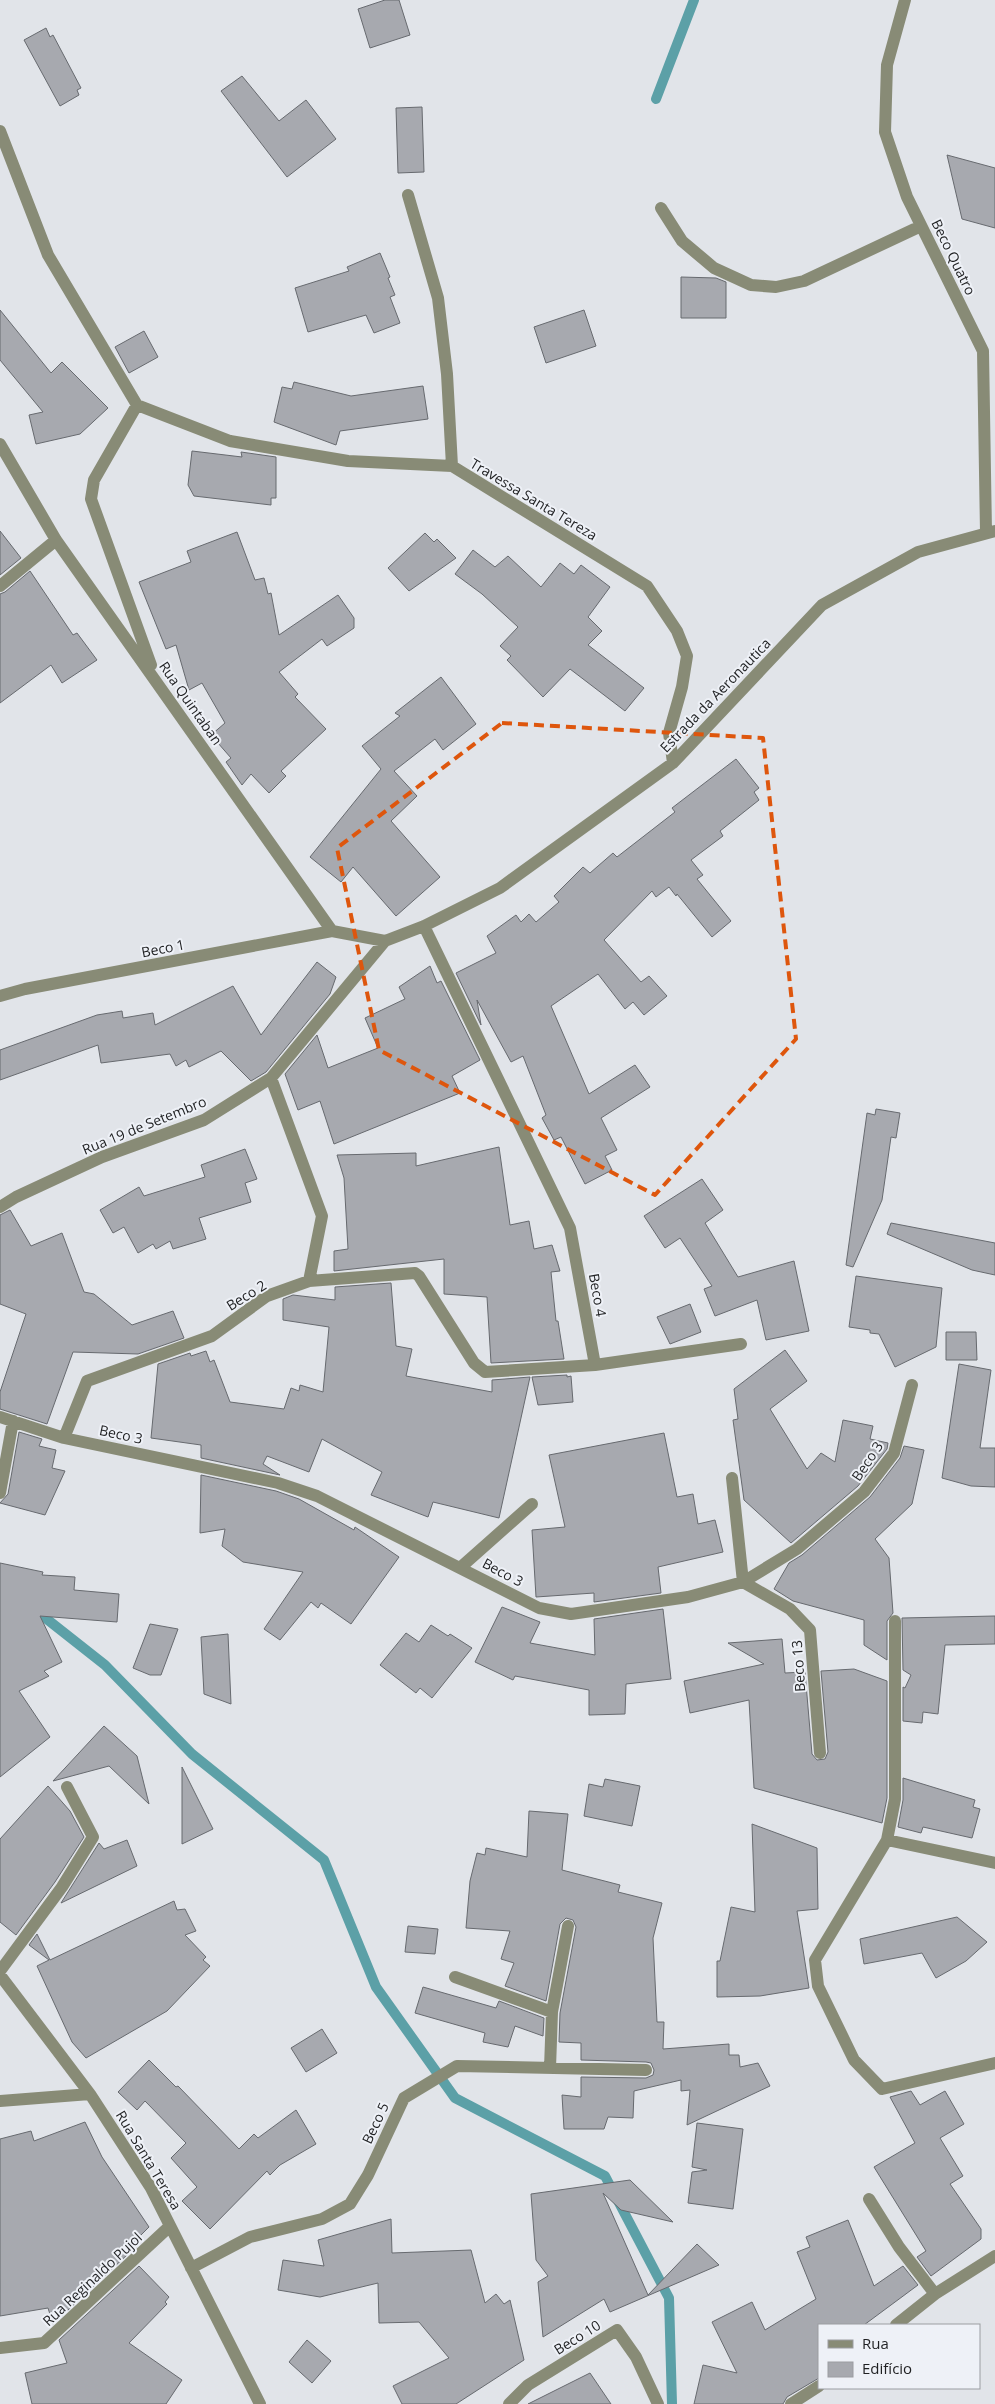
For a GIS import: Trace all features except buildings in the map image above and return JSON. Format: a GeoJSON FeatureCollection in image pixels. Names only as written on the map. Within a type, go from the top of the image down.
{"type":"FeatureCollection","features":[{"type":"Feature","properties":{"kind":"street","name":"Beco Quatro"},"geometry":{"type":"LineString","coordinates":[[906,0],[887,65],[885,132],[907,197],[983,351],[991,532]]}},
{"type":"Feature","properties":{"kind":"street"},"geometry":{"type":"LineString","coordinates":[[0,131],[48,255],[137,405],[230,441],[348,461],[452,466]]}},
{"type":"Feature","properties":{"kind":"street","name":"Travessa Santa Tereza"},"geometry":{"type":"LineString","coordinates":[[408,196],[438,298],[447,374],[452,466],[647,586],[677,631],[687,656],[682,687],[669,733],[673,763]]}},
{"type":"Feature","properties":{"kind":"street"},"geometry":{"type":"LineString","coordinates":[[661,208],[682,240],[714,268],[751,285],[776,287],[804,281],[921,226]]}},
{"type":"Feature","properties":{"kind":"street"},"geometry":{"type":"LineString","coordinates":[[137,405],[94,480],[91,499],[157,681]]}},
{"type":"Feature","properties":{"kind":"street","name":"Rua Quintaban"},"geometry":{"type":"LineString","coordinates":[[0,444],[56,540],[332,931]]}},
{"type":"Feature","properties":{"kind":"street","name":"Estrada da Aeronautica"},"geometry":{"type":"LineString","coordinates":[[385,941],[424,926],[500,888],[673,763],[822,605],[918,552],[991,532]]}},
{"type":"Feature","properties":{"kind":"street"},"geometry":{"type":"LineString","coordinates":[[0,586],[56,540]]}},
{"type":"Feature","properties":{"kind":"street","name":"Beco 4"},"geometry":{"type":"LineString","coordinates":[[424,926],[570,1228],[595,1364]]}},
{"type":"Feature","properties":{"kind":"street"},"geometry":{"type":"LineString","coordinates":[[332,931],[385,941]]}},
{"type":"Feature","properties":{"kind":"street","name":"Beco 1"},"geometry":{"type":"LineString","coordinates":[[0,996],[25,989],[332,931]]}},
{"type":"Feature","properties":{"kind":"street","name":"Rua 19 de Setembro"},"geometry":{"type":"LineString","coordinates":[[0,1207],[16,1197],[102,1157],[204,1120],[272,1078],[385,941]]}},
{"type":"Feature","properties":{"kind":"street"},"geometry":{"type":"LineString","coordinates":[[272,1078],[322,1216],[309,1281],[414,1273],[419,1276],[474,1363],[486,1372],[595,1364],[741,1344]]}},
{"type":"Feature","properties":{"kind":"street","name":"Beco 2"},"geometry":{"type":"LineString","coordinates":[[64,1438],[87,1381],[212,1336],[267,1296],[309,1281]]}},
{"type":"Feature","properties":{"kind":"street","name":"Beco 3"},"geometry":{"type":"LineString","coordinates":[[0,1417],[64,1438],[278,1483],[317,1496],[539,1608],[571,1614],[688,1597],[743,1582],[797,1548],[864,1492],[894,1453],[912,1385]]}},
{"type":"Feature","properties":{"kind":"street"},"geometry":{"type":"LineString","coordinates":[[0,1493],[13,1421]]}},
{"type":"Feature","properties":{"kind":"street"},"geometry":{"type":"LineString","coordinates":[[732,1478],[743,1582]]}},
{"type":"Feature","properties":{"kind":"street"},"geometry":{"type":"LineString","coordinates":[[461,1567],[532,1504]]}},
{"type":"Feature","properties":{"kind":"street","name":"Beco 13"},"geometry":{"type":"LineString","coordinates":[[743,1582],[790,1609],[810,1630],[820,1753]]}},
{"type":"Feature","properties":{"kind":"street"},"geometry":{"type":"LineString","coordinates":[[895,1621],[895,1799],[887,1840],[815,1960],[818,1986],[854,2060],[882,2089],[995,2063]]}},
{"type":"Feature","properties":{"kind":"street"},"geometry":{"type":"LineString","coordinates":[[0,1973],[62,1887],[93,1837],[67,1787]]}},
{"type":"Feature","properties":{"kind":"street"},"geometry":{"type":"LineString","coordinates":[[887,1840],[995,1863]]}},
{"type":"Feature","properties":{"kind":"street"},"geometry":{"type":"LineString","coordinates":[[550,2068],[552,2012],[568,1926]]}},
{"type":"Feature","properties":{"kind":"street","name":"Rua Santa Teresa"},"geometry":{"type":"LineString","coordinates":[[0,1973],[90,2094],[151,2188],[260,2404]]}},
{"type":"Feature","properties":{"kind":"street"},"geometry":{"type":"LineString","coordinates":[[455,1976],[552,2012]]}},
{"type":"Feature","properties":{"kind":"street","name":"Beco 5"},"geometry":{"type":"LineString","coordinates":[[191,2268],[250,2237],[322,2219],[350,2204],[368,2175],[404,2098],[457,2066],[646,2070]]}},
{"type":"Feature","properties":{"kind":"street"},"geometry":{"type":"LineString","coordinates":[[0,2101],[90,2094]]}},
{"type":"Feature","properties":{"kind":"street"},"geometry":{"type":"LineString","coordinates":[[869,2198],[900,2247],[935,2294]]}},
{"type":"Feature","properties":{"kind":"street","name":"Rua Reginaldo Pujol"},"geometry":{"type":"LineString","coordinates":[[0,2348],[44,2343],[170,2226]]}},
{"type":"Feature","properties":{"kind":"street"},"geometry":{"type":"LineString","coordinates":[[897,2324],[935,2294],[995,2256]]}},
{"type":"Feature","properties":{"kind":"street","name":"Beco 10"},"geometry":{"type":"LineString","coordinates":[[509,2404],[528,2385],[617,2330],[636,2357],[658,2404]]}},
{"type":"Feature","properties":{"kind":"street"},"geometry":{"type":"LineString","coordinates":[[791,2404],[818,2387]]}},
{"type":"Feature","properties":{"kind":"highlighted area"},"geometry":{"type":"Polygon","coordinates":[[[502,723],[763,738],[796,1039],[655,1195],[379,1050],[337,848],[502,723]]]}},
{"type":"Feature","properties":{"kind":"waterway"},"geometry":{"type":"LineString","coordinates":[[656,99],[694,0]]}},
{"type":"Feature","properties":{"kind":"waterway"},"geometry":{"type":"LineString","coordinates":[[34,1609],[105,1665],[192,1754],[324,1860],[376,1987],[455,2098],[605,2176],[669,2298],[672,2404]]}}]}
